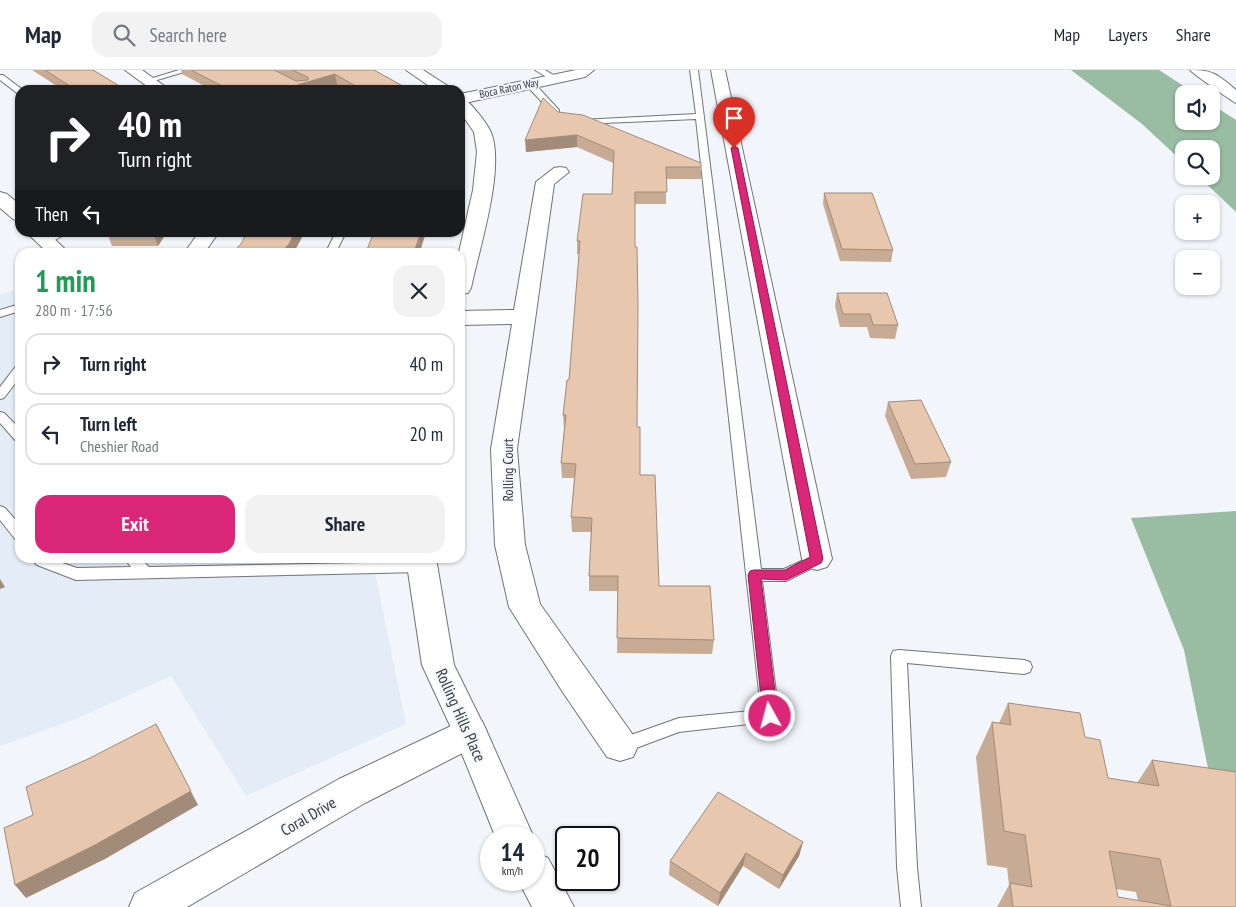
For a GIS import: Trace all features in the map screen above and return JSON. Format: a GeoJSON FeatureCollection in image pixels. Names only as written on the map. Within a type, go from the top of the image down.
{"type":"FeatureCollection","features":[{"type":"Feature","properties":{"kind":"street"},"geometry":{"type":"LineString","coordinates":[[132,70],[154,85]]}},
{"type":"Feature","properties":{"kind":"street"},"geometry":{"type":"LineString","coordinates":[[413,70],[438,85]]}},
{"type":"Feature","properties":{"kind":"street","name":"Boca Raton Way"},"geometry":{"type":"LineString","coordinates":[[465,98],[580,74],[586,70]]}},
{"type":"Feature","properties":{"kind":"street"},"geometry":{"type":"LineString","coordinates":[[718,70],[817,559]]}},
{"type":"Feature","properties":{"kind":"street"},"geometry":{"type":"LineString","coordinates":[[1197,70],[1233,94]]}},
{"type":"Feature","properties":{"kind":"street"},"geometry":{"type":"LineString","coordinates":[[465,108],[472,115],[484,137],[485,156],[482,193],[465,266]]}},
{"type":"Feature","properties":{"kind":"street","name":"Rolling Court"},"geometry":{"type":"LineString","coordinates":[[560,172],[545,182],[504,449],[510,545],[525,607],[620,746]]}},
{"type":"Feature","properties":{"kind":"street"},"geometry":{"type":"LineString","coordinates":[[0,198],[15,211]]}},
{"type":"Feature","properties":{"kind":"street"},"geometry":{"type":"LineString","coordinates":[[198,248],[206,237]]}},
{"type":"Feature","properties":{"kind":"street"},"geometry":{"type":"LineString","coordinates":[[465,318],[525,317]]}},
{"type":"Feature","properties":{"kind":"street","name":"Rolling Hills Place"},"geometry":{"type":"LineString","coordinates":[[421,563],[438,665],[470,732],[511,826]]}},
{"type":"Feature","properties":{"kind":"street","name":"Coral Drive"},"geometry":{"type":"LineString","coordinates":[[149,907],[352,791],[470,732]]}},
{"type":"Feature","properties":{"kind":"street"},"geometry":{"type":"LineString","coordinates":[[545,890],[554,907]]}},
{"type":"Feature","properties":{"kind":"lane"},"geometry":{"type":"LineString","coordinates":[[147,81],[188,70]]}},
{"type":"Feature","properties":{"kind":"lane"},"geometry":{"type":"LineString","coordinates":[[539,70],[556,79]]}},
{"type":"Feature","properties":{"kind":"lane"},"geometry":{"type":"LineString","coordinates":[[620,746],[679,725],[770,716],[694,70]]}},
{"type":"Feature","properties":{"kind":"lane"},"geometry":{"type":"LineString","coordinates":[[0,77],[15,88]]}},
{"type":"Feature","properties":{"kind":"lane"},"geometry":{"type":"LineString","coordinates":[[530,84],[562,120]]}},
{"type":"Feature","properties":{"kind":"lane"},"geometry":{"type":"LineString","coordinates":[[574,123],[700,116]]}},
{"type":"Feature","properties":{"kind":"lane"},"geometry":{"type":"LineString","coordinates":[[0,314],[15,309]]}},
{"type":"Feature","properties":{"kind":"lane"},"geometry":{"type":"LineString","coordinates":[[0,395],[15,376]]}},
{"type":"Feature","properties":{"kind":"lane"},"geometry":{"type":"LineString","coordinates":[[0,416],[15,432]]}},
{"type":"Feature","properties":{"kind":"lane"},"geometry":{"type":"LineString","coordinates":[[0,511],[15,529]]}},
{"type":"Feature","properties":{"kind":"lane"},"geometry":{"type":"LineString","coordinates":[[754,575],[786,575],[817,559]]}},
{"type":"Feature","properties":{"kind":"lane"},"geometry":{"type":"LineString","coordinates":[[45,563],[76,574],[396,563]]}},
{"type":"Feature","properties":{"kind":"lane"},"geometry":{"type":"LineString","coordinates":[[136,563],[146,573]]}},
{"type":"Feature","properties":{"kind":"lane"},"geometry":{"type":"LineString","coordinates":[[911,907],[907,867],[899,656],[1024,667]]}},
{"type":"Feature","properties":{"kind":"shaded area"},"geometry":{"type":"Polygon","coordinates":[[[15,290],[15,563],[373,563],[406,724],[246,796],[171,676],[76,719],[0,746],[0,295],[15,290]]]}},
{"type":"Feature","properties":{"kind":"green space"},"geometry":{"type":"Polygon","coordinates":[[[1071,70],[1159,70],[1182,85],[1175,85],[1175,130],[1220,130],[1220,110],[1236,120],[1236,212],[1208,185],[1220,185],[1220,140],[1175,140],[1175,155],[1142,124],[1071,70]]]}},
{"type":"Feature","properties":{"kind":"green space"},"geometry":{"type":"Polygon","coordinates":[[[1236,511],[1236,906],[1184,650],[1131,518],[1236,511]]]}},
{"type":"Feature","properties":{"kind":"building"},"geometry":{"type":"Polygon","coordinates":[[[45,70],[93,70],[118,85],[68,85],[45,70]]]}},
{"type":"Feature","properties":{"kind":"building"},"geometry":{"type":"Polygon","coordinates":[[[191,70],[274,70],[296,81],[308,80],[308,77],[292,70],[374,70],[401,85],[354,85],[335,74],[297,85],[220,85],[191,70]]]}},
{"type":"Feature","properties":{"kind":"building"},"geometry":{"type":"Polygon","coordinates":[[[543,98],[558,112],[583,115],[701,163],[701,167],[666,167],[667,192],[635,192],[638,307],[637,427],[640,427],[640,475],[655,475],[659,586],[710,586],[714,640],[617,638],[618,576],[589,576],[592,518],[571,517],[576,464],[561,463],[566,415],[563,415],[567,380],[569,380],[580,241],[577,241],[583,194],[612,194],[614,151],[577,135],[525,140],[543,98]]]}},
{"type":"Feature","properties":{"kind":"building"},"geometry":{"type":"Polygon","coordinates":[[[824,193],[872,193],[893,250],[842,249],[824,193]]]}},
{"type":"Feature","properties":{"kind":"building"},"geometry":{"type":"Polygon","coordinates":[[[244,237],[292,237],[286,248],[237,248],[244,237]]]}},
{"type":"Feature","properties":{"kind":"building"},"geometry":{"type":"Polygon","coordinates":[[[372,237],[419,237],[415,248],[368,248],[372,237]]]}},
{"type":"Feature","properties":{"kind":"building"},"geometry":{"type":"Polygon","coordinates":[[[837,293],[887,293],[898,325],[873,325],[870,314],[843,314],[837,293]]]}},
{"type":"Feature","properties":{"kind":"building"},"geometry":{"type":"Polygon","coordinates":[[[921,400],[951,462],[915,464],[888,402],[921,400]]]}},
{"type":"Feature","properties":{"kind":"building"},"geometry":{"type":"Polygon","coordinates":[[[1008,703],[1080,713],[1085,737],[1100,740],[1108,778],[1159,786],[1152,760],[1236,772],[1236,907],[1013,907],[1010,883],[1032,887],[1025,835],[1004,831],[992,722],[1011,725],[1008,703]],[[1109,851],[1118,897],[1171,906],[1160,859],[1109,851]]]}},
{"type":"Feature","properties":{"kind":"building"},"geometry":{"type":"Polygon","coordinates":[[[156,724],[191,791],[95,845],[15,885],[4,828],[33,815],[26,787],[90,758],[156,724]]]}},
{"type":"Feature","properties":{"kind":"building"},"geometry":{"type":"Polygon","coordinates":[[[718,792],[803,842],[783,875],[746,853],[720,893],[670,861],[718,792]]]}},
{"type":"Feature","properties":{"kind":"route"},"geometry":{"type":"LineString","coordinates":[[734,148],[817,559],[786,575],[754,575],[770,716]]}}]}
